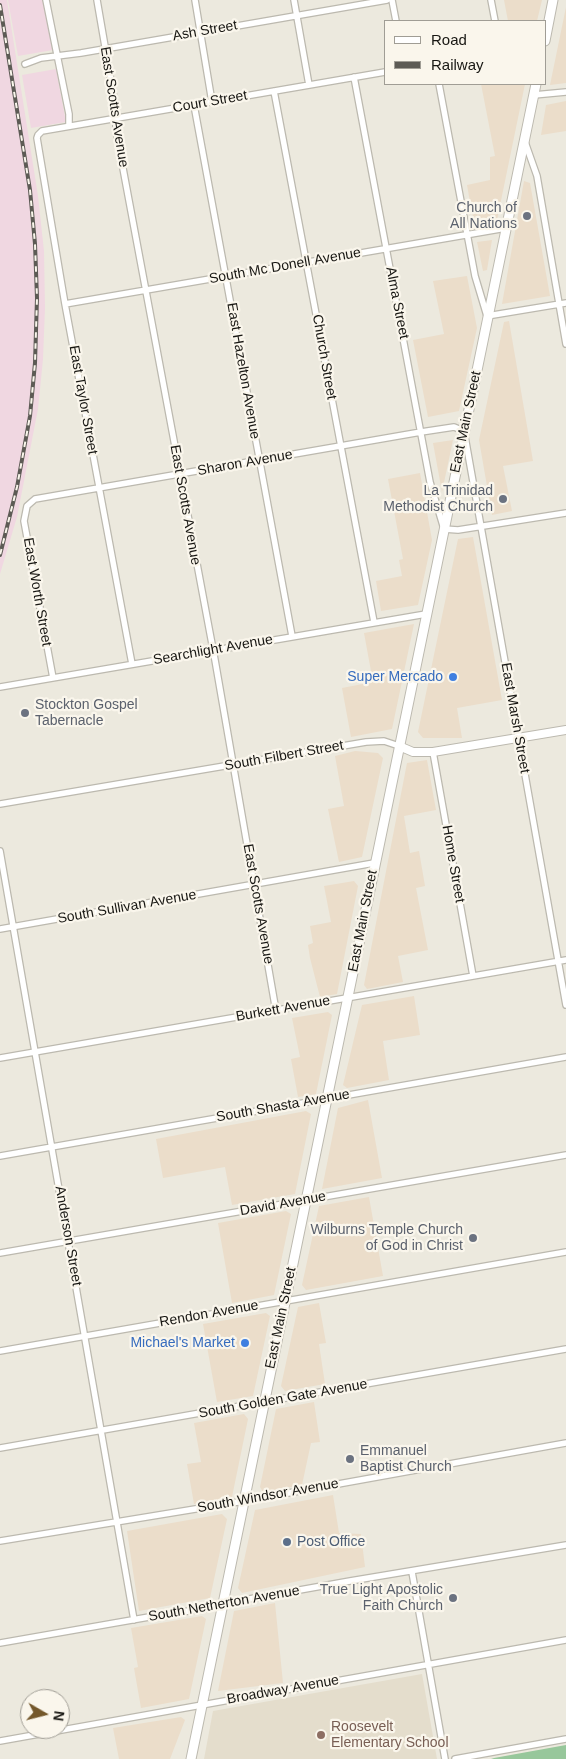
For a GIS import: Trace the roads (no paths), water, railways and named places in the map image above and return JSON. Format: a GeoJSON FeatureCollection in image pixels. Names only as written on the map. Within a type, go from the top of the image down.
{"type":"FeatureCollection","features":[{"type":"Feature","properties":{"kind":"main road"},"geometry":{"type":"LineString","coordinates":[[546,36],[553,0]]}},
{"type":"Feature","properties":{"kind":"main road","name":"East Main Street"},"geometry":{"type":"LineString","coordinates":[[190,1759],[536,85]]}},
{"type":"Feature","properties":{"kind":"street"},"geometry":{"type":"LineString","coordinates":[[46,0],[69,114],[69,126]]}},
{"type":"Feature","properties":{"kind":"street","name":"East Scotts Avenue"},"geometry":{"type":"LineString","coordinates":[[97,0],[116,110],[116,131],[213,650],[276,1011]]}},
{"type":"Feature","properties":{"kind":"street"},"geometry":{"type":"LineString","coordinates":[[195,0],[212,102]]}},
{"type":"Feature","properties":{"kind":"street"},"geometry":{"type":"LineString","coordinates":[[294,0],[309,85]]}},
{"type":"Feature","properties":{"kind":"street","name":"Ash Street"},"geometry":{"type":"LineString","coordinates":[[25,64],[41,58],[387,0]]}},
{"type":"Feature","properties":{"kind":"street"},"geometry":{"type":"LineString","coordinates":[[392,0],[396,20]]}},
{"type":"Feature","properties":{"kind":"street"},"geometry":{"type":"LineString","coordinates":[[491,0],[494,20]]}},
{"type":"Feature","properties":{"kind":"street","name":"Court Street"},"geometry":{"type":"LineString","coordinates":[[38,136],[42,131],[69,126],[384,72]]}},
{"type":"Feature","properties":{"kind":"street","name":"Alma Street"},"geometry":{"type":"LineString","coordinates":[[354,77],[430,482],[444,529]]}},
{"type":"Feature","properties":{"kind":"street"},"geometry":{"type":"LineString","coordinates":[[439,85],[475,276],[487,316],[563,303]]}},
{"type":"Feature","properties":{"kind":"street","name":"Church Street"},"geometry":{"type":"LineString","coordinates":[[274,91],[374,622]]}},
{"type":"Feature","properties":{"kind":"street"},"geometry":{"type":"LineString","coordinates":[[534,95],[566,92]]}},
{"type":"Feature","properties":{"kind":"street","name":"East Hazelton Avenue"},"geometry":{"type":"LineString","coordinates":[[194,105],[292,636]]}},
{"type":"Feature","properties":{"kind":"street","name":"East Taylor Street"},"geometry":{"type":"LineString","coordinates":[[38,136],[65,294],[65,304],[132,664]]}},
{"type":"Feature","properties":{"kind":"street"},"geometry":{"type":"LineString","coordinates":[[524,140],[537,176],[563,303],[566,344]]}},
{"type":"Feature","properties":{"kind":"street","name":"South Mc Donell Avenue"},"geometry":{"type":"LineString","coordinates":[[65,304],[506,228]]}},
{"type":"Feature","properties":{"kind":"street","name":"Sharon Avenue"},"geometry":{"type":"LineString","coordinates":[[28,506],[35,499],[421,432],[454,427],[464,431]]}},
{"type":"Feature","properties":{"kind":"street","name":"East Marsh Street"},"geometry":{"type":"LineString","coordinates":[[464,431],[566,1005]]}},
{"type":"Feature","properties":{"kind":"street","name":"East Worth Street"},"geometry":{"type":"LineString","coordinates":[[28,506],[24,521],[53,678]]}},
{"type":"Feature","properties":{"kind":"street"},"geometry":{"type":"LineString","coordinates":[[444,529],[458,530],[481,527],[566,513]]}},
{"type":"Feature","properties":{"kind":"street","name":"Searchlight Avenue"},"geometry":{"type":"LineString","coordinates":[[0,687],[426,614]]}},
{"type":"Feature","properties":{"kind":"street","name":"South Filbert Street"},"geometry":{"type":"LineString","coordinates":[[0,804],[366,742],[384,741],[414,752],[434,752],[566,730]]}},
{"type":"Feature","properties":{"kind":"street","name":"Home Street"},"geometry":{"type":"LineString","coordinates":[[434,752],[473,976]]}},
{"type":"Feature","properties":{"kind":"street","name":"Anderson Street"},"geometry":{"type":"LineString","coordinates":[[0,851],[134,1620]]}},
{"type":"Feature","properties":{"kind":"street","name":"South Sullivan Avenue"},"geometry":{"type":"LineString","coordinates":[[0,929],[374,863]]}},
{"type":"Feature","properties":{"kind":"street","name":"Burkett Avenue"},"geometry":{"type":"LineString","coordinates":[[0,1058],[566,960]]}},
{"type":"Feature","properties":{"kind":"street","name":"South Shasta Avenue"},"geometry":{"type":"LineString","coordinates":[[0,1156],[566,1056]]}},
{"type":"Feature","properties":{"kind":"street","name":"David Avenue"},"geometry":{"type":"LineString","coordinates":[[0,1253],[566,1155]]}},
{"type":"Feature","properties":{"kind":"street","name":"Rendon Avenue"},"geometry":{"type":"LineString","coordinates":[[0,1351],[566,1252]]}},
{"type":"Feature","properties":{"kind":"street","name":"South Golden Gate Avenue"},"geometry":{"type":"LineString","coordinates":[[0,1448],[566,1350]]}},
{"type":"Feature","properties":{"kind":"street","name":"South Windsor Avenue"},"geometry":{"type":"LineString","coordinates":[[0,1542],[117,1521],[244,1502],[566,1443]]}},
{"type":"Feature","properties":{"kind":"street","name":"South Netherton Avenue"},"geometry":{"type":"LineString","coordinates":[[0,1643],[566,1545]]}},
{"type":"Feature","properties":{"kind":"street"},"geometry":{"type":"LineString","coordinates":[[412,1572],[444,1759]]}},
{"type":"Feature","properties":{"kind":"street","name":"Broadway Avenue"},"geometry":{"type":"LineString","coordinates":[[0,1741],[566,1640]]}},
{"type":"Feature","properties":{"kind":"street"},"geometry":{"type":"LineString","coordinates":[[455,1759],[566,1739]]}},
{"type":"Feature","properties":{"kind":"railway"},"geometry":{"type":"LineString","coordinates":[[0,5],[30,190],[37,298],[35,363],[30,416],[17,487],[0,555]]}},
{"type":"Feature","properties":{"kind":"place","name":"Church of All Nations"},"geometry":{"type":"Point","coordinates":[527,216]}},
{"type":"Feature","properties":{"kind":"place","name":"La Trinidad Methodist Church"},"geometry":{"type":"Point","coordinates":[503,499]}},
{"type":"Feature","properties":{"kind":"place","name":"Super Mercado"},"geometry":{"type":"Point","coordinates":[453,677]}},
{"type":"Feature","properties":{"kind":"place","name":"Stockton Gospel Tabernacle"},"geometry":{"type":"Point","coordinates":[25,713]}},
{"type":"Feature","properties":{"kind":"place","name":"Wilburns Temple Church of God in Christ"},"geometry":{"type":"Point","coordinates":[473,1238]}},
{"type":"Feature","properties":{"kind":"place","name":"Michael's Market"},"geometry":{"type":"Point","coordinates":[245,1343]}},
{"type":"Feature","properties":{"kind":"place","name":"Emmanuel Baptist Church"},"geometry":{"type":"Point","coordinates":[350,1459]}},
{"type":"Feature","properties":{"kind":"place","name":"Post Office"},"geometry":{"type":"Point","coordinates":[287,1542]}},
{"type":"Feature","properties":{"kind":"place","name":"True Light Apostolic Faith Church"},"geometry":{"type":"Point","coordinates":[453,1598]}},
{"type":"Feature","properties":{"kind":"place","name":"Roosevelt Elementary School"},"geometry":{"type":"Point","coordinates":[321,1735]}}]}
